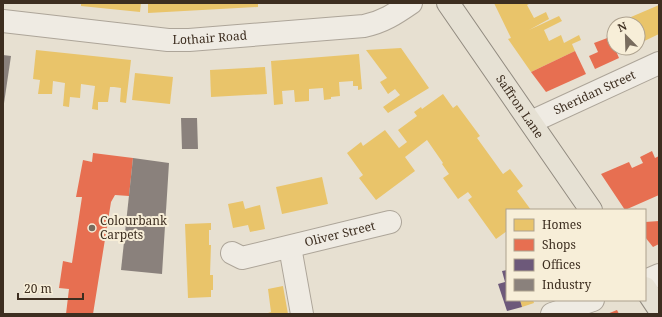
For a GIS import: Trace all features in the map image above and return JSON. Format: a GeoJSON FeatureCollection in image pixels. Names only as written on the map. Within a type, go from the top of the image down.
{"type":"FeatureCollection","features":[{"type":"Feature","properties":{"kind":"main road","name":"Saffron Lane"},"geometry":{"type":"LineString","coordinates":[[448,3],[590,209]]}},
{"type":"Feature","properties":{"kind":"main road"},"geometry":{"type":"LineString","coordinates":[[646,290],[659,309]]}},
{"type":"Feature","properties":{"kind":"street","name":"Lothair Road"},"geometry":{"type":"LineString","coordinates":[[3,21],[153,38],[189,40],[364,26],[379,23],[392,17],[410,3]]}},
{"type":"Feature","properties":{"kind":"street","name":"Sheridan Street"},"geometry":{"type":"LineString","coordinates":[[531,122],[659,63]]}},
{"type":"Feature","properties":{"kind":"street","name":"Oliver Street"},"geometry":{"type":"LineString","coordinates":[[232,253],[242,258],[390,222]]}},
{"type":"Feature","properties":{"kind":"street","name":"Oliver Street"},"geometry":{"type":"LineString","coordinates":[[290,247],[302,314]]}},
{"type":"Feature","properties":{"kind":"street"},"geometry":{"type":"LineString","coordinates":[[646,281],[659,275]]}},
{"type":"Feature","properties":{"kind":"street"},"geometry":{"type":"LineString","coordinates":[[552,314],[590,301]]}},
{"type":"Feature","properties":{"kind":"building: Homes"},"geometry":{"type":"Polygon","coordinates":[[[81,3],[141,3],[140,12],[81,6],[81,3]]]}},
{"type":"Feature","properties":{"kind":"building: Homes"},"geometry":{"type":"Polygon","coordinates":[[[148,3],[258,3],[258,7],[148,13],[148,3]]]}},
{"type":"Feature","properties":{"kind":"building: Homes"},"geometry":{"type":"Polygon","coordinates":[[[494,3],[531,3],[527,5],[534,18],[546,12],[549,19],[529,30],[559,16],[562,21],[544,30],[549,41],[561,35],[564,43],[579,35],[581,40],[572,44],[575,51],[531,72],[508,39],[511,38],[494,3]]]}},
{"type":"Feature","properties":{"kind":"building: Homes"},"geometry":{"type":"Polygon","coordinates":[[[659,5],[659,34],[646,40],[646,16],[633,16],[659,5]]]}},
{"type":"Feature","properties":{"kind":"building: Homes"},"geometry":{"type":"Polygon","coordinates":[[[401,48],[429,88],[388,113],[383,107],[400,95],[395,89],[388,94],[380,82],[387,78],[366,50],[401,48]]]}},
{"type":"Feature","properties":{"kind":"building: Homes"},"geometry":{"type":"Polygon","coordinates":[[[36,50],[131,60],[126,103],[120,102],[121,88],[114,87],[110,87],[108,102],[98,102],[98,110],[92,109],[95,86],[81,84],[80,98],[70,97],[69,107],[63,106],[65,83],[53,81],[52,94],[38,94],[40,80],[33,79],[36,50]]]}},
{"type":"Feature","properties":{"kind":"building: Homes"},"geometry":{"type":"Polygon","coordinates":[[[359,54],[362,89],[358,90],[358,86],[353,86],[353,81],[339,82],[340,96],[331,97],[331,99],[324,100],[323,88],[309,89],[309,101],[295,102],[294,90],[282,91],[283,104],[274,105],[271,61],[359,54]]]}},
{"type":"Feature","properties":{"kind":"building: Homes"},"geometry":{"type":"Polygon","coordinates":[[[265,67],[267,94],[211,97],[210,70],[265,67]]]}},
{"type":"Feature","properties":{"kind":"building: Homes"},"geometry":{"type":"Polygon","coordinates":[[[135,73],[173,77],[170,104],[132,100],[135,73]]]}},
{"type":"Feature","properties":{"kind":"building: Homes"},"geometry":{"type":"Polygon","coordinates":[[[443,94],[453,108],[457,105],[480,136],[477,138],[503,174],[510,169],[523,186],[517,191],[530,209],[506,209],[506,232],[496,239],[468,200],[472,197],[468,192],[458,199],[443,178],[449,174],[427,140],[405,157],[415,171],[376,200],[359,178],[363,175],[347,153],[361,142],[363,146],[385,130],[399,148],[407,142],[398,130],[417,116],[414,112],[421,107],[422,109],[443,94]]]}},
{"type":"Feature","properties":{"kind":"building: Homes"},"geometry":{"type":"Polygon","coordinates":[[[322,177],[328,204],[282,214],[276,187],[322,177]]]}},
{"type":"Feature","properties":{"kind":"building: Homes"},"geometry":{"type":"Polygon","coordinates":[[[243,201],[245,209],[260,205],[265,229],[250,232],[248,225],[233,228],[228,204],[243,201]]]}},
{"type":"Feature","properties":{"kind":"building: Homes"},"geometry":{"type":"Polygon","coordinates":[[[211,223],[211,230],[209,230],[209,245],[211,245],[210,275],[213,275],[213,290],[211,290],[211,297],[188,298],[185,224],[211,223]]]}},
{"type":"Feature","properties":{"kind":"building: Homes"},"geometry":{"type":"Polygon","coordinates":[[[283,286],[288,314],[265,314],[271,312],[268,289],[283,286]]]}},
{"type":"Feature","properties":{"kind":"building: Homes"},"geometry":{"type":"Polygon","coordinates":[[[520,301],[533,301],[534,303],[522,307],[520,301]]]}},
{"type":"Feature","properties":{"kind":"building: Shops"},"geometry":{"type":"Polygon","coordinates":[[[606,38],[606,56],[618,56],[619,58],[595,69],[589,56],[598,52],[594,43],[606,38]]]}},
{"type":"Feature","properties":{"kind":"building: Shops"},"geometry":{"type":"Polygon","coordinates":[[[575,51],[586,74],[546,92],[531,72],[575,51]]]}},
{"type":"Feature","properties":{"kind":"building: Shops"},"geometry":{"type":"Polygon","coordinates":[[[652,151],[655,158],[659,156],[659,195],[624,209],[601,174],[629,162],[632,168],[643,163],[640,157],[652,151]]]}},
{"type":"Feature","properties":{"kind":"building: Shops","name":"Colourbank Carpets"},"geometry":{"type":"Polygon","coordinates":[[[93,153],[133,158],[129,196],[115,195],[111,202],[93,314],[66,314],[69,289],[59,288],[63,261],[72,263],[82,197],[76,197],[83,160],[92,162],[93,153]]]}},
{"type":"Feature","properties":{"kind":"building: Shops"},"geometry":{"type":"Polygon","coordinates":[[[659,221],[659,244],[653,247],[646,238],[646,222],[659,221]]]}},
{"type":"Feature","properties":{"kind":"building: Shops"},"geometry":{"type":"Polygon","coordinates":[[[617,310],[619,314],[607,314],[617,310]]]}},
{"type":"Feature","properties":{"kind":"building: Offices"},"geometry":{"type":"Polygon","coordinates":[[[506,270],[506,301],[520,301],[522,307],[507,311],[498,284],[505,282],[502,271],[506,270]]]}},
{"type":"Feature","properties":{"kind":"building: Industry"},"geometry":{"type":"Polygon","coordinates":[[[3,55],[11,56],[3,110],[3,55]]]}},
{"type":"Feature","properties":{"kind":"building: Industry"},"geometry":{"type":"Polygon","coordinates":[[[181,118],[197,118],[198,149],[182,149],[181,118]]]}},
{"type":"Feature","properties":{"kind":"building: Industry"},"geometry":{"type":"Polygon","coordinates":[[[133,158],[169,163],[162,274],[121,270],[133,158]]]}},
{"type":"Feature","properties":{"kind":"place","name":"Colourbank Carpets"},"geometry":{"type":"Point","coordinates":[92,228]}}]}
